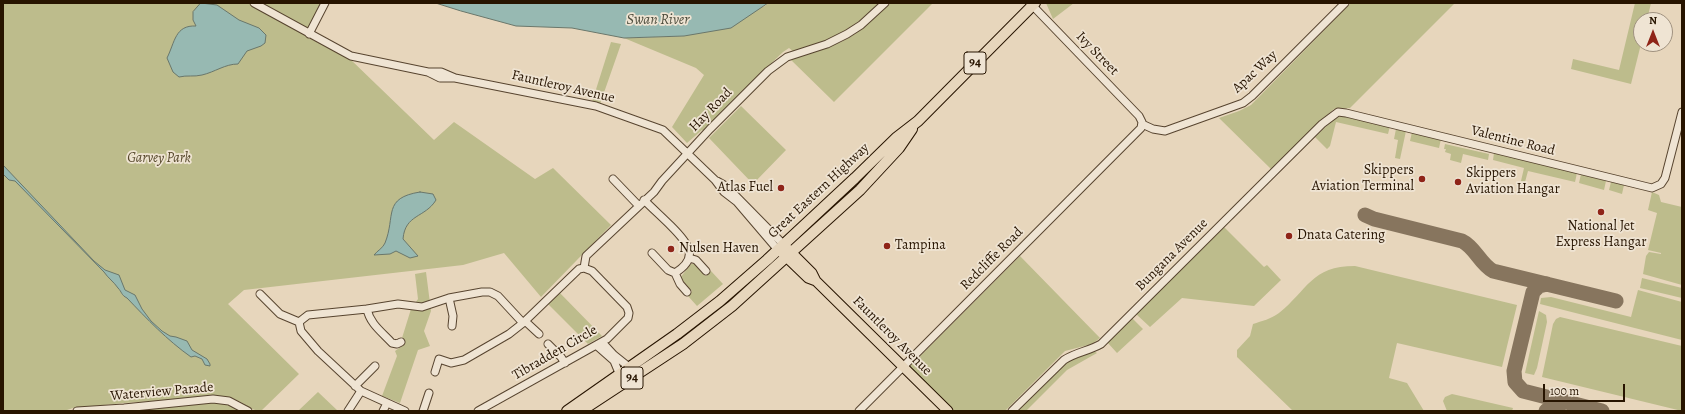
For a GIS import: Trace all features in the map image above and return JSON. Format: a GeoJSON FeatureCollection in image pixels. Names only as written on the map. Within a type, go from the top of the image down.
{"type":"FeatureCollection","features":[{"type":"Feature","properties":{"kind":"highway","name":"Great Eastern Highway"},"geometry":{"type":"LineString","coordinates":[[567,411],[619,373],[678,334],[720,301],[781,247],[896,138],[918,121],[1032,4]]}},
{"type":"Feature","properties":{"kind":"highway","name":"Great Eastern Highway"},"geometry":{"type":"LineString","coordinates":[[581,411],[683,344],[732,306],[860,190],[899,148],[918,121]]}},
{"type":"Feature","properties":{"kind":"main road","name":"Fauntleroy Avenue"},"geometry":{"type":"LineString","coordinates":[[781,247],[812,273],[816,281],[948,411]]}},
{"type":"Feature","properties":{"kind":"street","name":"Fauntleroy Avenue"},"geometry":{"type":"LineString","coordinates":[[254,3],[351,56],[428,72],[441,72],[455,78],[596,106],[663,130],[715,180],[726,186],[781,247]]}},
{"type":"Feature","properties":{"kind":"street"},"geometry":{"type":"LineString","coordinates":[[309,34],[325,3]]}},
{"type":"Feature","properties":{"kind":"street","name":"Hay Road"},"geometry":{"type":"LineString","coordinates":[[584,268],[586,256],[641,202],[654,192],[662,180],[762,76],[780,62],[797,53],[827,44],[848,34],[861,25],[885,3]]}},
{"type":"Feature","properties":{"kind":"street","name":"Apac Way"},"geometry":{"type":"LineString","coordinates":[[1142,124],[1153,129],[1165,131],[1243,103],[1252,96],[1345,3]]}},
{"type":"Feature","properties":{"kind":"street","name":"Ivy Street"},"geometry":{"type":"LineString","coordinates":[[1032,4],[1139,116],[1142,124]]}},
{"type":"Feature","properties":{"kind":"street","name":"Bungana Avenue"},"geometry":{"type":"LineString","coordinates":[[1012,411],[1064,360],[1073,354],[1092,349],[1101,344],[1328,119],[1338,112],[1346,113]]}},
{"type":"Feature","properties":{"kind":"street","name":"Valentine Road"},"geometry":{"type":"LineString","coordinates":[[1346,113],[1652,188],[1663,181],[1667,174],[1682,112]]}},
{"type":"Feature","properties":{"kind":"street","name":"Redcliffe Road"},"geometry":{"type":"LineString","coordinates":[[859,411],[1139,132],[1142,124]]}},
{"type":"Feature","properties":{"kind":"street"},"geometry":{"type":"LineString","coordinates":[[613,179],[685,241],[688,246],[689,258],[687,262],[675,273]]}},
{"type":"Feature","properties":{"kind":"street"},"geometry":{"type":"LineString","coordinates":[[652,253],[668,270],[675,273],[680,284],[687,292]]}},
{"type":"Feature","properties":{"kind":"street"},"geometry":{"type":"LineString","coordinates":[[689,258],[696,260],[706,271]]}},
{"type":"Feature","properties":{"kind":"street"},"geometry":{"type":"LineString","coordinates":[[435,372],[439,359],[451,363],[464,360],[509,334],[524,322],[575,272],[584,268]]}},
{"type":"Feature","properties":{"kind":"street","name":"Tibradden Circle"},"geometry":{"type":"LineString","coordinates":[[478,411],[600,344],[612,335],[628,318],[629,313],[627,307],[592,271],[584,268]]}},
{"type":"Feature","properties":{"kind":"street"},"geometry":{"type":"LineString","coordinates":[[299,322],[308,315],[367,309],[398,304],[422,307],[449,298],[490,292],[498,296],[524,322],[539,334]]}},
{"type":"Feature","properties":{"kind":"street"},"geometry":{"type":"LineString","coordinates":[[260,294],[280,314],[299,322]]}},
{"type":"Feature","properties":{"kind":"street"},"geometry":{"type":"LineString","coordinates":[[449,298],[453,316],[452,326]]}},
{"type":"Feature","properties":{"kind":"street"},"geometry":{"type":"LineString","coordinates":[[367,309],[369,317],[378,329],[392,343],[396,344],[401,342]]}},
{"type":"Feature","properties":{"kind":"street"},"geometry":{"type":"LineString","coordinates":[[299,322],[301,331],[318,351],[355,386],[361,391],[390,406],[405,411]]}},
{"type":"Feature","properties":{"kind":"street"},"geometry":{"type":"LineString","coordinates":[[548,344],[565,364]]}},
{"type":"Feature","properties":{"kind":"street"},"geometry":{"type":"LineString","coordinates":[[600,344],[629,367]]}},
{"type":"Feature","properties":{"kind":"street"},"geometry":{"type":"LineString","coordinates":[[600,344],[614,362],[619,373]]}},
{"type":"Feature","properties":{"kind":"street"},"geometry":{"type":"LineString","coordinates":[[355,386],[375,366]]}},
{"type":"Feature","properties":{"kind":"street"},"geometry":{"type":"LineString","coordinates":[[348,411],[361,391]]}},
{"type":"Feature","properties":{"kind":"street"},"geometry":{"type":"LineString","coordinates":[[423,411],[429,393]]}},
{"type":"Feature","properties":{"kind":"street","name":"Waterview Parade"},"geometry":{"type":"LineString","coordinates":[[77,411],[124,410],[213,399],[229,400],[248,410]]}},
{"type":"Feature","properties":{"kind":"street"},"geometry":{"type":"LineString","coordinates":[[383,411],[390,406]]}},
{"type":"Feature","properties":{"kind":"green space","name":"Garvey Park"},"geometry":{"type":"Polygon","coordinates":[[[3,3],[326,3],[309,38],[349,58],[434,140],[454,122],[535,179],[553,168],[611,225],[541,297],[504,253],[463,265],[244,290],[228,304],[299,374],[261,411],[254,410],[233,399],[215,397],[124,403],[73,408],[64,411],[3,411],[3,3]]]}},
{"type":"Feature","properties":{"kind":"green space"},"geometry":{"type":"Polygon","coordinates":[[[768,3],[881,3],[869,14],[836,37],[794,52],[789,48],[783,52],[734,99],[704,132],[702,130],[687,143],[672,127],[704,75],[696,68],[624,38],[684,36],[765,6],[768,3]]]}},
{"type":"Feature","properties":{"kind":"green space"},"geometry":{"type":"Polygon","coordinates":[[[891,3],[933,3],[834,102],[790,59],[841,42],[855,34],[891,3]]]}},
{"type":"Feature","properties":{"kind":"green space"},"geometry":{"type":"Polygon","coordinates":[[[1046,3],[1074,3],[1053,19],[1046,3]]]}},
{"type":"Feature","properties":{"kind":"green space"},"geometry":{"type":"Polygon","coordinates":[[[1351,3],[1455,3],[1350,108],[1334,109],[1271,169],[1219,118],[1251,105],[1351,3]]]}},
{"type":"Feature","properties":{"kind":"green space"},"geometry":{"type":"Polygon","coordinates":[[[1635,3],[1651,3],[1649,12],[1633,12],[1633,52],[1639,52],[1631,84],[1571,69],[1573,59],[1619,70],[1635,3]]]}},
{"type":"Feature","properties":{"kind":"green space"},"geometry":{"type":"Polygon","coordinates":[[[611,42],[621,44],[600,104],[592,102],[611,42]]]}},
{"type":"Feature","properties":{"kind":"green space"},"geometry":{"type":"Polygon","coordinates":[[[741,106],[786,150],[753,184],[709,138],[741,106]]]}},
{"type":"Feature","properties":{"kind":"green space"},"geometry":{"type":"Polygon","coordinates":[[[1341,116],[1390,126],[1388,134],[1336,122],[1330,146],[1327,149],[1315,137],[1334,119],[1341,116]]]}},
{"type":"Feature","properties":{"kind":"green space"},"geometry":{"type":"Polygon","coordinates":[[[1396,129],[1406,131],[1400,159],[1395,158],[1398,140],[1394,139],[1396,129]]]}},
{"type":"Feature","properties":{"kind":"green space"},"geometry":{"type":"Polygon","coordinates":[[[1412,132],[1441,139],[1439,148],[1410,141],[1412,132]]]}},
{"type":"Feature","properties":{"kind":"green space"},"geometry":{"type":"Polygon","coordinates":[[[1445,144],[1489,154],[1488,160],[1463,154],[1461,163],[1450,160],[1451,154],[1445,152],[1445,144]]]}},
{"type":"Feature","properties":{"kind":"green space"},"geometry":{"type":"Polygon","coordinates":[[[1494,153],[1577,173],[1575,182],[1528,171],[1525,182],[1521,181],[1524,168],[1493,160],[1494,153]]]}},
{"type":"Feature","properties":{"kind":"green space"},"geometry":{"type":"Polygon","coordinates":[[[1581,174],[1606,181],[1604,190],[1579,183],[1581,174]]]}},
{"type":"Feature","properties":{"kind":"green space"},"geometry":{"type":"Polygon","coordinates":[[[1611,182],[1624,185],[1622,194],[1609,190],[1611,182]]]}},
{"type":"Feature","properties":{"kind":"green space"},"geometry":{"type":"Polygon","coordinates":[[[1652,192],[1659,195],[1661,202],[1682,207],[1682,285],[1643,274],[1646,256],[1649,252],[1661,254],[1648,250],[1657,213],[1648,210],[1652,192]]]}},
{"type":"Feature","properties":{"kind":"green space"},"geometry":{"type":"Polygon","coordinates":[[[1223,226],[1264,267],[1267,265],[1281,280],[1254,306],[1182,298],[1150,327],[1136,314],[1223,226]]]}},
{"type":"Feature","properties":{"kind":"green space"},"geometry":{"type":"Polygon","coordinates":[[[1020,256],[1100,338],[1092,344],[1065,351],[1005,411],[952,411],[908,368],[1020,256]]]}},
{"type":"Feature","properties":{"kind":"green space"},"geometry":{"type":"Polygon","coordinates":[[[691,264],[695,264],[706,276],[711,271],[723,284],[697,306],[688,296],[692,291],[680,278],[691,264]]]}},
{"type":"Feature","properties":{"kind":"green space"},"geometry":{"type":"Polygon","coordinates":[[[1355,266],[1517,305],[1502,367],[1397,343],[1389,378],[1407,383],[1424,411],[1293,411],[1237,357],[1237,350],[1250,336],[1253,324],[1279,313],[1319,275],[1340,267],[1355,266]]]}},
{"type":"Feature","properties":{"kind":"green space"},"geometry":{"type":"Polygon","coordinates":[[[426,272],[431,311],[424,331],[430,346],[418,350],[400,403],[382,396],[397,356],[395,351],[405,344],[402,338],[411,309],[418,299],[415,274],[426,272]]]}},
{"type":"Feature","properties":{"kind":"green space"},"geometry":{"type":"Polygon","coordinates":[[[1642,278],[1682,288],[1682,298],[1640,288],[1642,278]]]}},
{"type":"Feature","properties":{"kind":"green space"},"geometry":{"type":"Polygon","coordinates":[[[1638,290],[1682,302],[1682,340],[1540,304],[1541,298],[1551,297],[1631,317],[1638,290]]]}},
{"type":"Feature","properties":{"kind":"green space"},"geometry":{"type":"Polygon","coordinates":[[[558,291],[602,336],[588,344],[546,302],[558,291]]]}},
{"type":"Feature","properties":{"kind":"green space"},"geometry":{"type":"Polygon","coordinates":[[[1539,311],[1546,315],[1547,322],[1537,368],[1534,375],[1525,373],[1539,311]]]}},
{"type":"Feature","properties":{"kind":"green space"},"geometry":{"type":"Polygon","coordinates":[[[1560,317],[1682,346],[1682,411],[1542,377],[1553,324],[1556,319],[1560,317]]]}},
{"type":"Feature","properties":{"kind":"green space"},"geometry":{"type":"Polygon","coordinates":[[[1132,318],[1143,329],[1117,353],[1107,342],[1132,318]]]}},
{"type":"Feature","properties":{"kind":"green space"},"geometry":{"type":"Polygon","coordinates":[[[1094,351],[1097,353],[1067,370],[1026,411],[1015,411],[1064,363],[1094,351]]]}},
{"type":"Feature","properties":{"kind":"green space"},"geometry":{"type":"Polygon","coordinates":[[[318,392],[338,411],[298,411],[318,392]]]}},
{"type":"Feature","properties":{"kind":"green space"},"geometry":{"type":"Polygon","coordinates":[[[1452,394],[1513,408],[1512,411],[1447,411],[1443,401],[1445,397],[1452,394]]]}},
{"type":"Feature","properties":{"kind":"green space"},"geometry":{"type":"Polygon","coordinates":[[[214,402],[243,411],[132,411],[214,402]]]}},
{"type":"Feature","properties":{"kind":"water"},"geometry":{"type":"Polygon","coordinates":[[[201,3],[217,5],[239,20],[259,28],[266,35],[265,43],[247,51],[238,64],[229,65],[207,74],[179,77],[173,72],[167,58],[180,31],[189,26],[196,26],[193,20],[193,12],[201,3]]]}},
{"type":"Feature","properties":{"kind":"water","name":"Swan River"},"geometry":{"type":"Polygon","coordinates":[[[436,3],[768,3],[731,28],[684,36],[624,38],[572,28],[516,26],[436,3]]]}},
{"type":"Feature","properties":{"kind":"water"},"geometry":{"type":"Polygon","coordinates":[[[3,165],[94,261],[105,270],[119,275],[125,290],[135,295],[142,309],[151,321],[170,336],[187,341],[192,350],[207,359],[210,366],[205,365],[202,359],[195,356],[191,357],[174,344],[124,296],[104,272],[15,181],[9,180],[3,174],[3,165]]]}},
{"type":"Feature","properties":{"kind":"water"},"geometry":{"type":"Polygon","coordinates":[[[420,192],[433,194],[436,200],[432,206],[411,220],[405,231],[403,239],[418,256],[410,258],[396,251],[390,254],[374,255],[385,243],[392,210],[395,204],[400,199],[408,195],[420,192]]]}},
{"type":"Feature","properties":{"kind":"taxiway"},"geometry":{"type":"LineString","coordinates":[[1365,215],[1374,219],[1462,241],[1467,244],[1484,264],[1493,271],[1616,301]]}},
{"type":"Feature","properties":{"kind":"taxiway"},"geometry":{"type":"LineString","coordinates":[[1547,284],[1539,286],[1533,292],[1514,371],[1515,382],[1523,391],[1602,411]]}},
{"type":"Feature","properties":{"kind":"taxiway"},"geometry":{"type":"LineString","coordinates":[[1546,411],[1555,404],[1566,402]]}},
{"type":"Feature","properties":{"kind":"place","name":"Skippers Aviation Terminal"},"geometry":{"type":"Point","coordinates":[1422,179]}},
{"type":"Feature","properties":{"kind":"place","name":"Skippers Aviation Hangar"},"geometry":{"type":"Point","coordinates":[1458,182]}},
{"type":"Feature","properties":{"kind":"place","name":"Atlas Fuel"},"geometry":{"type":"Point","coordinates":[781,188]}},
{"type":"Feature","properties":{"kind":"place","name":"National Jet Express Hangar"},"geometry":{"type":"Point","coordinates":[1601,212]}},
{"type":"Feature","properties":{"kind":"place","name":"Dnata Catering"},"geometry":{"type":"Point","coordinates":[1289,236]}},
{"type":"Feature","properties":{"kind":"place","name":"Tampina"},"geometry":{"type":"Point","coordinates":[887,246]}},
{"type":"Feature","properties":{"kind":"place","name":"Nulsen Haven"},"geometry":{"type":"Point","coordinates":[671,249]}}]}
